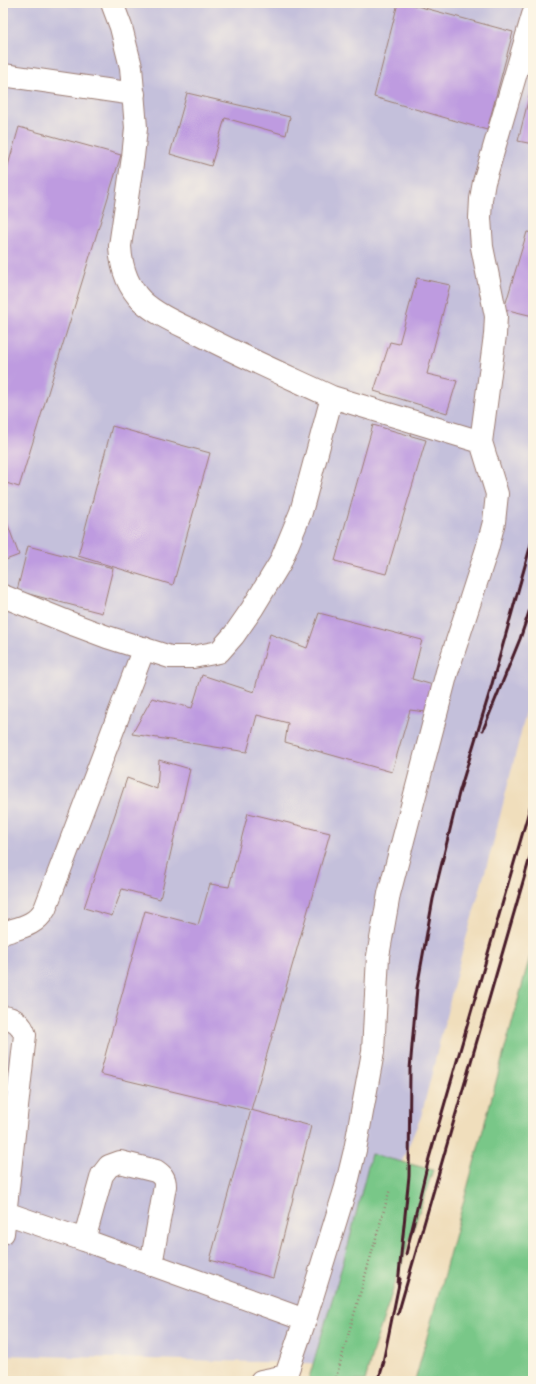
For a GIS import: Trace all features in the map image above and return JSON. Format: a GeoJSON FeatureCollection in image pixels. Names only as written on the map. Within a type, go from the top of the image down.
{"type":"FeatureCollection","features":[{"type":"Feature","properties":{"kind":"street"},"geometry":{"type":"LineString","coordinates":[[112,3],[121,27],[131,67],[136,128],[120,246],[121,259],[124,270],[134,290],[143,301],[174,321],[225,347],[332,397],[481,442]]}},
{"type":"Feature","properties":{"kind":"street"},"geometry":{"type":"LineString","coordinates":[[261,1381],[285,1379],[305,1320],[346,1186],[355,1150],[373,1052],[378,956],[389,894],[447,672],[487,549],[494,522],[497,494],[481,442],[495,335],[496,316],[482,247],[480,218],[481,199],[484,182],[533,15]]}},
{"type":"Feature","properties":{"kind":"street"},"geometry":{"type":"LineString","coordinates":[[3,75],[134,94]]}},
{"type":"Feature","properties":{"kind":"street"},"geometry":{"type":"LineString","coordinates":[[3,596],[107,637],[170,656],[193,657],[219,652],[234,635],[252,609],[280,563],[301,512],[332,397]]}},
{"type":"Feature","properties":{"kind":"street"},"geometry":{"type":"LineString","coordinates":[[3,933],[33,923],[41,915],[45,908],[144,648]]}},
{"type":"Feature","properties":{"kind":"street"},"geometry":{"type":"LineString","coordinates":[[3,1017],[11,1018],[20,1024],[24,1029],[25,1035],[4,1220],[84,1240],[305,1320]]}},
{"type":"Feature","properties":{"kind":"street"},"geometry":{"type":"LineString","coordinates":[[84,1240],[102,1175],[109,1166],[120,1162],[156,1171],[163,1178],[165,1186],[151,1265]]}},
{"type":"Feature","properties":{"kind":"path"},"geometry":{"type":"LineString","coordinates":[[335,1381],[390,1189]]}},
{"type":"Feature","properties":{"kind":"shaded area"},"geometry":{"type":"Polygon","coordinates":[[[3,3],[533,3],[533,684],[494,840],[460,960],[421,1117],[363,1251],[335,1364],[3,1355],[3,3]]]}},
{"type":"Feature","properties":{"kind":"green space"},"geometry":{"type":"Polygon","coordinates":[[[533,945],[533,1381],[415,1381],[533,945]]]}},
{"type":"Feature","properties":{"kind":"green space"},"geometry":{"type":"Polygon","coordinates":[[[371,1154],[433,1170],[374,1347],[365,1381],[308,1381],[348,1246],[371,1154]]]}},
{"type":"Feature","properties":{"kind":"building"},"geometry":{"type":"Polygon","coordinates":[[[398,3],[406,3],[513,32],[487,130],[374,97],[398,3]]]}},
{"type":"Feature","properties":{"kind":"building"},"geometry":{"type":"Polygon","coordinates":[[[533,85],[533,144],[518,141],[533,85]]]}},
{"type":"Feature","properties":{"kind":"building"},"geometry":{"type":"Polygon","coordinates":[[[187,93],[290,117],[286,135],[225,118],[211,166],[170,154],[187,93]]]}},
{"type":"Feature","properties":{"kind":"building"},"geometry":{"type":"Polygon","coordinates":[[[19,127],[121,155],[19,487],[3,482],[3,183],[19,127]]]}},
{"type":"Feature","properties":{"kind":"building"},"geometry":{"type":"Polygon","coordinates":[[[527,232],[533,233],[533,316],[504,309],[527,232]]]}},
{"type":"Feature","properties":{"kind":"building"},"geometry":{"type":"Polygon","coordinates":[[[417,278],[450,285],[427,374],[457,381],[447,413],[374,391],[390,342],[399,344],[417,278]]]}},
{"type":"Feature","properties":{"kind":"building"},"geometry":{"type":"Polygon","coordinates":[[[373,425],[426,440],[386,574],[335,561],[373,425]]]}},
{"type":"Feature","properties":{"kind":"building"},"geometry":{"type":"Polygon","coordinates":[[[112,426],[210,453],[173,585],[78,556],[112,426]]]}},
{"type":"Feature","properties":{"kind":"building"},"geometry":{"type":"Polygon","coordinates":[[[3,512],[19,555],[3,561],[3,512]]]}},
{"type":"Feature","properties":{"kind":"building"},"geometry":{"type":"Polygon","coordinates":[[[28,546],[113,568],[102,613],[17,591],[28,546]]]}},
{"type":"Feature","properties":{"kind":"building"},"geometry":{"type":"Polygon","coordinates":[[[319,613],[422,640],[412,679],[433,685],[426,712],[410,710],[392,772],[285,742],[288,723],[257,715],[247,752],[132,734],[152,698],[192,708],[202,675],[254,692],[270,634],[307,648],[319,613]]]}},
{"type":"Feature","properties":{"kind":"building"},"geometry":{"type":"Polygon","coordinates":[[[159,760],[190,769],[160,899],[122,889],[112,916],[84,908],[127,778],[157,789],[159,760]]]}},
{"type":"Feature","properties":{"kind":"building"},"geometry":{"type":"Polygon","coordinates":[[[248,813],[330,833],[251,1110],[100,1074],[145,911],[198,925],[210,884],[229,887],[248,813]]]}},
{"type":"Feature","properties":{"kind":"building"},"geometry":{"type":"Polygon","coordinates":[[[251,1110],[311,1126],[273,1278],[210,1260],[251,1110]]]}},
{"type":"Feature","properties":{"kind":"railway"},"geometry":{"type":"LineString","coordinates":[[398,1284],[409,1176],[410,1069],[417,988],[433,899],[459,793],[490,691],[533,537]]}},
{"type":"Feature","properties":{"kind":"railway"},"geometry":{"type":"LineString","coordinates":[[483,730],[520,639],[533,600]]}},
{"type":"Feature","properties":{"kind":"railway"},"geometry":{"type":"LineString","coordinates":[[406,1254],[429,1158],[533,797]]}},
{"type":"Feature","properties":{"kind":"railway"},"geometry":{"type":"LineString","coordinates":[[398,1314],[533,847]]}},
{"type":"Feature","properties":{"kind":"railway"},"geometry":{"type":"LineString","coordinates":[[382,1367],[400,1279]]}},
{"type":"Feature","properties":{"kind":"railway"},"geometry":{"type":"LineString","coordinates":[[378,1381],[384,1362]]}}]}
